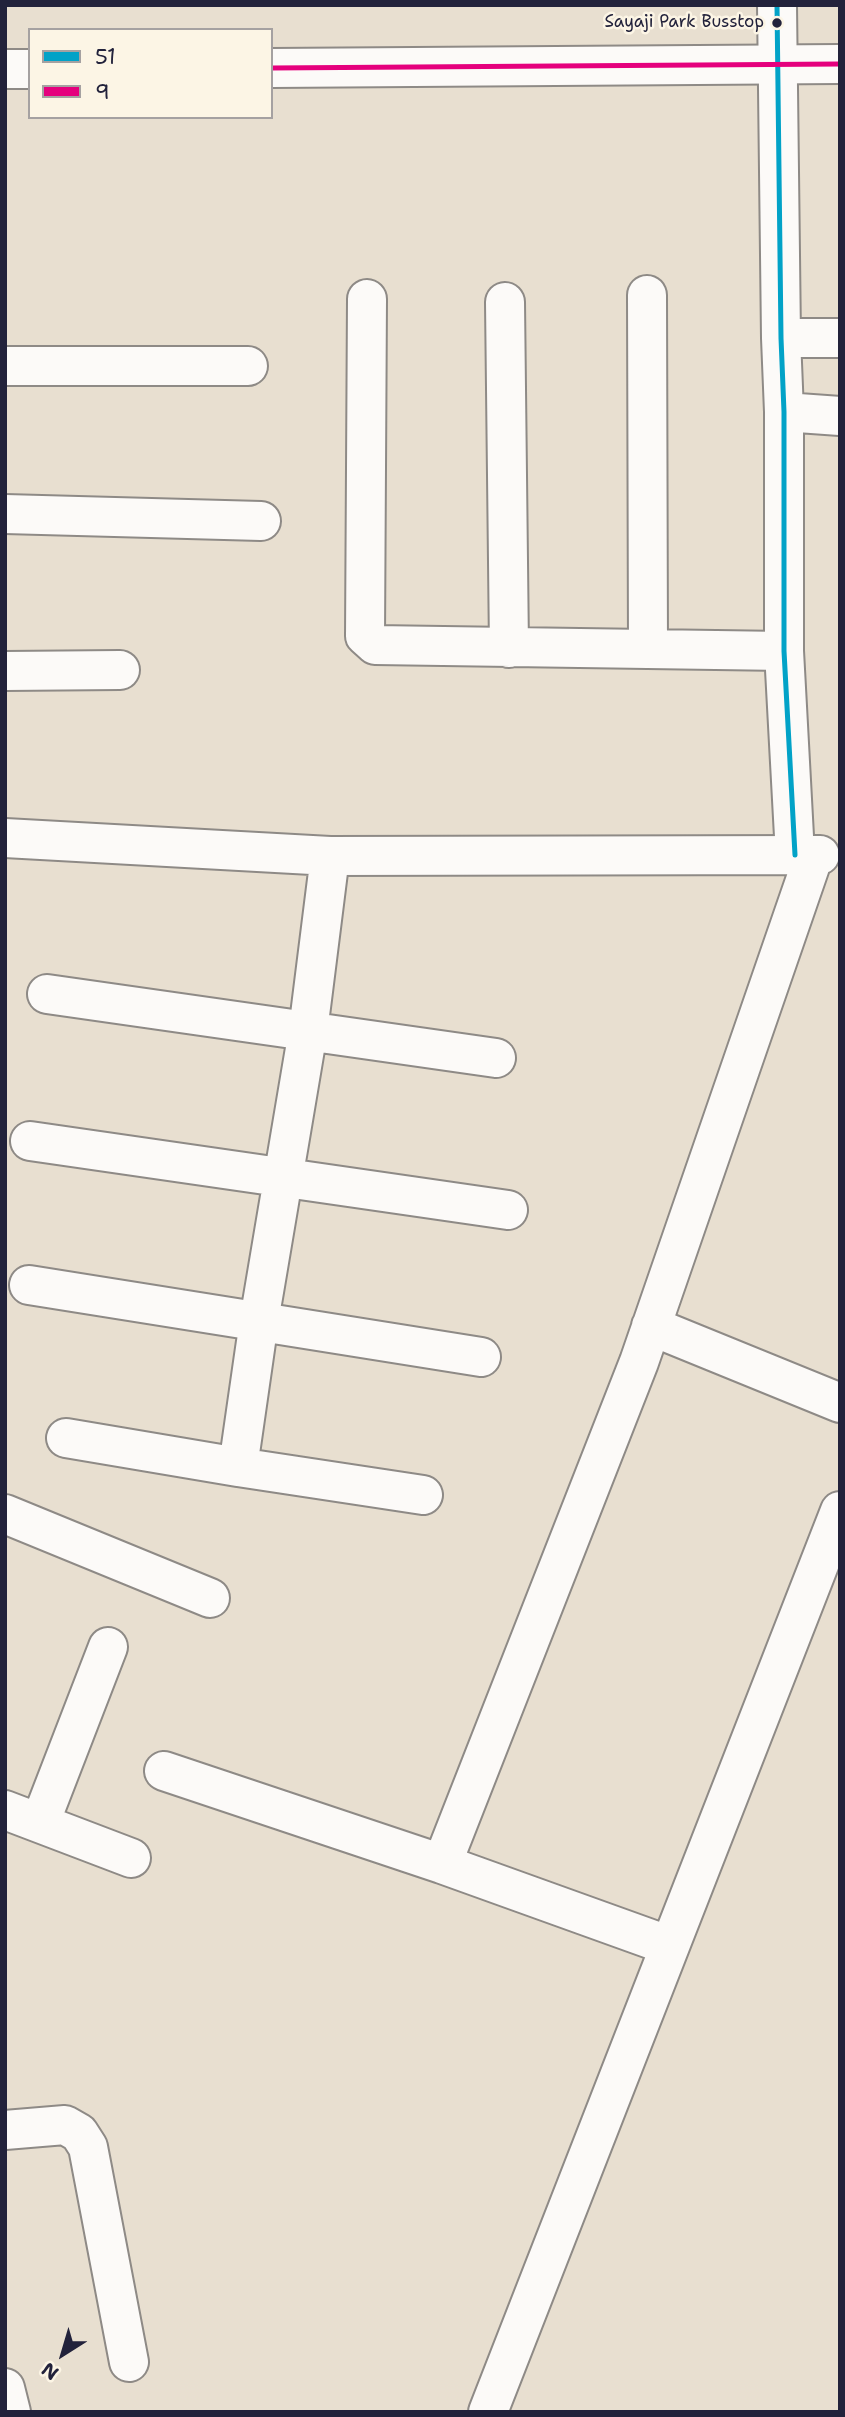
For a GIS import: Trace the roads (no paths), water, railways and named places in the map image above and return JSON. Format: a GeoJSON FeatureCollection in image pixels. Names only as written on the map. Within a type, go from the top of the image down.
{"type":"FeatureCollection","features":[{"type":"Feature","properties":{"kind":"street"},"geometry":{"type":"LineString","coordinates":[[442,1864],[652,1326],[816,855],[784,651],[784,412],[776,5]]}},
{"type":"Feature","properties":{"kind":"street"},"geometry":{"type":"LineString","coordinates":[[273,68],[840,64]]}},
{"type":"Feature","properties":{"kind":"street"},"geometry":{"type":"LineString","coordinates":[[5,69],[28,69]]}},
{"type":"Feature","properties":{"kind":"street"},"geometry":{"type":"LineString","coordinates":[[647,295],[648,649]]}},
{"type":"Feature","properties":{"kind":"street"},"geometry":{"type":"LineString","coordinates":[[366,299],[365,636],[375,645],[784,651]]}},
{"type":"Feature","properties":{"kind":"street"},"geometry":{"type":"LineString","coordinates":[[505,302],[509,648]]}},
{"type":"Feature","properties":{"kind":"street"},"geometry":{"type":"LineString","coordinates":[[781,338],[840,338]]}},
{"type":"Feature","properties":{"kind":"street"},"geometry":{"type":"LineString","coordinates":[[5,366],[248,366]]}},
{"type":"Feature","properties":{"kind":"street"},"geometry":{"type":"LineString","coordinates":[[784,412],[840,416]]}},
{"type":"Feature","properties":{"kind":"street"},"geometry":{"type":"LineString","coordinates":[[5,514],[261,521]]}},
{"type":"Feature","properties":{"kind":"street"},"geometry":{"type":"LineString","coordinates":[[5,671],[120,670]]}},
{"type":"Feature","properties":{"kind":"street"},"geometry":{"type":"LineString","coordinates":[[5,838],[330,856],[816,855]]}},
{"type":"Feature","properties":{"kind":"street"},"geometry":{"type":"LineString","coordinates":[[238,1467],[259,1321],[308,1031],[330,856]]}},
{"type":"Feature","properties":{"kind":"street"},"geometry":{"type":"LineString","coordinates":[[47,994],[496,1058]]}},
{"type":"Feature","properties":{"kind":"street"},"geometry":{"type":"LineString","coordinates":[[30,1141],[508,1210]]}},
{"type":"Feature","properties":{"kind":"street"},"geometry":{"type":"LineString","coordinates":[[29,1285],[481,1357]]}},
{"type":"Feature","properties":{"kind":"street"},"geometry":{"type":"LineString","coordinates":[[652,1326],[840,1403]]}},
{"type":"Feature","properties":{"kind":"street"},"geometry":{"type":"LineString","coordinates":[[66,1438],[423,1494]]}},
{"type":"Feature","properties":{"kind":"street"},"geometry":{"type":"LineString","coordinates":[[488,2412],[840,1511]]}},
{"type":"Feature","properties":{"kind":"street"},"geometry":{"type":"LineString","coordinates":[[5,1514],[210,1598]]}},
{"type":"Feature","properties":{"kind":"street"},"geometry":{"type":"LineString","coordinates":[[108,1647],[22,1817],[131,1858]]}},
{"type":"Feature","properties":{"kind":"street"},"geometry":{"type":"LineString","coordinates":[[164,1771],[442,1864],[670,1946]]}},
{"type":"Feature","properties":{"kind":"street"},"geometry":{"type":"LineString","coordinates":[[5,2130],[65,2126],[79,2133],[88,2147],[129,2361]]}},
{"type":"Feature","properties":{"kind":"street"},"geometry":{"type":"LineString","coordinates":[[5,2388],[11,2412]]}},
{"type":"Feature","properties":{"kind":"place","name":"Sayaji Park Busstop"},"geometry":{"type":"Point","coordinates":[777,23]}}]}
